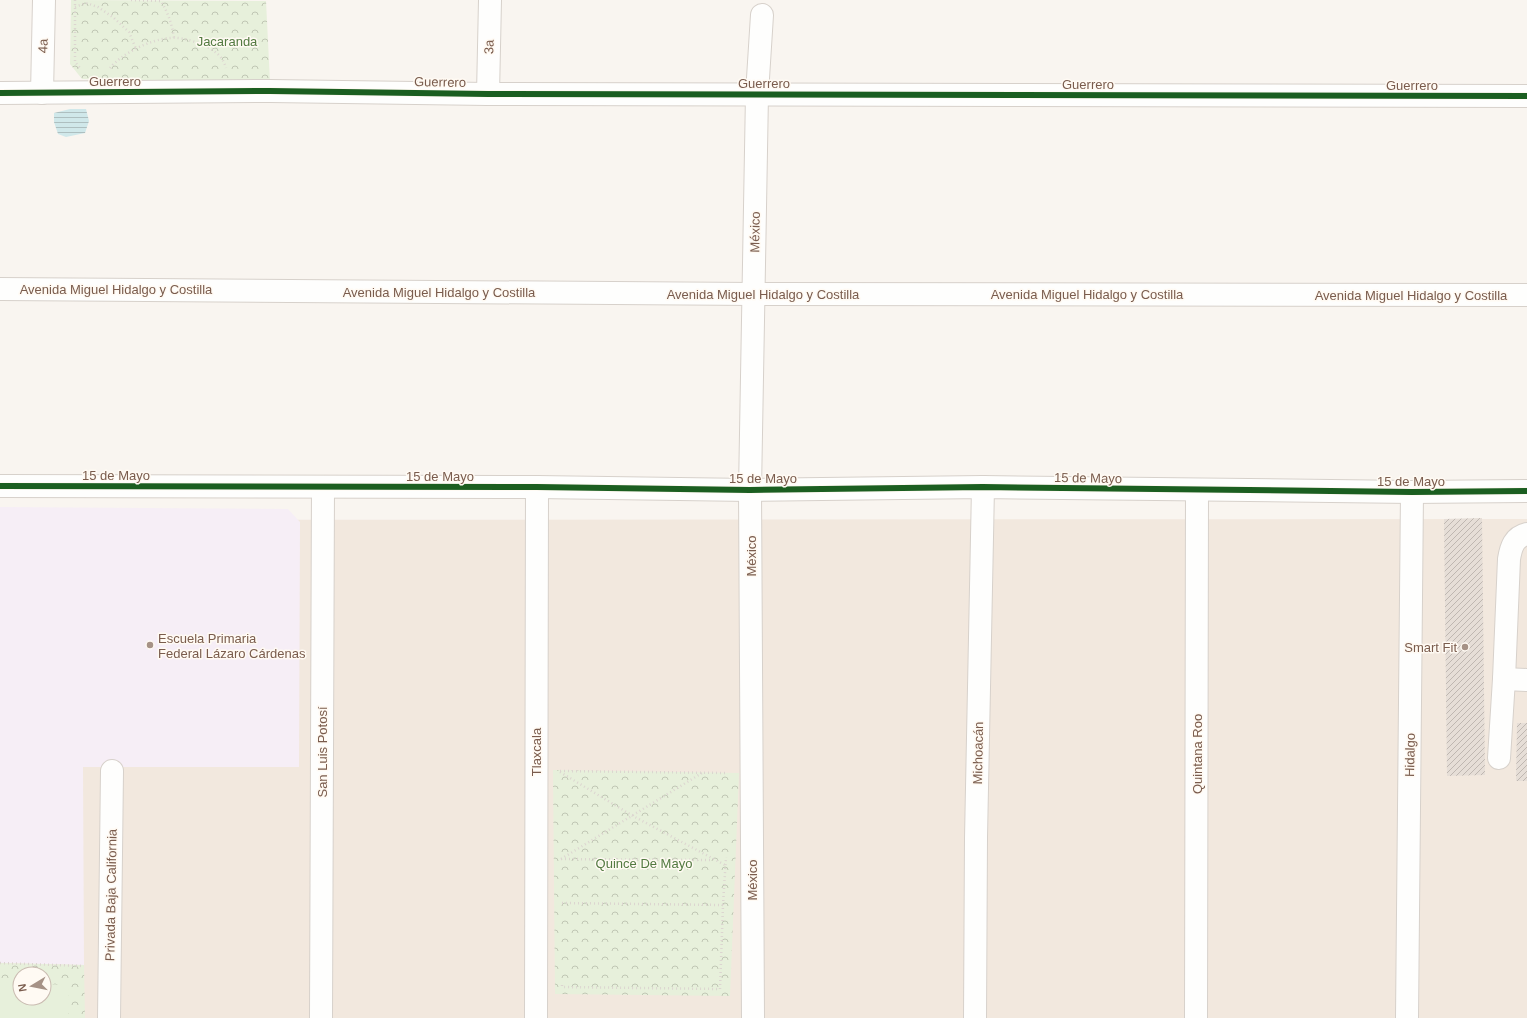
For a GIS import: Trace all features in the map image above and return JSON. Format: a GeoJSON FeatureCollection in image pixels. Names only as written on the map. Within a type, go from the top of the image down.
{"type":"FeatureCollection","features":[{"type":"Feature","properties":{"kind":"street","name":"4a"},"geometry":{"type":"LineString","coordinates":[[42,93],[44,0]]}},
{"type":"Feature","properties":{"kind":"street","name":"3a"},"geometry":{"type":"LineString","coordinates":[[488,94],[490,0]]}},
{"type":"Feature","properties":{"kind":"street","name":"México"},"geometry":{"type":"LineString","coordinates":[[753,1018],[750,490],[757,94],[762,16]]}},
{"type":"Feature","properties":{"kind":"street","name":"Guerrero"},"geometry":{"type":"LineString","coordinates":[[0,93],[270,91],[488,94],[1527,96]]}},
{"type":"Feature","properties":{"kind":"street","name":"Avenida Miguel Hidalgo y Costilla"},"geometry":{"type":"LineString","coordinates":[[0,289],[754,294],[1527,295]]}},
{"type":"Feature","properties":{"kind":"street","name":"15 de Mayo"},"geometry":{"type":"LineString","coordinates":[[0,486],[537,487],[750,490],[983,487],[1412,492],[1527,491]]}},
{"type":"Feature","properties":{"kind":"street","name":"San Luis Potosí"},"geometry":{"type":"LineString","coordinates":[[321,1018],[323,486]]}},
{"type":"Feature","properties":{"kind":"street","name":"Tlaxcala"},"geometry":{"type":"LineString","coordinates":[[536,1018],[537,487]]}},
{"type":"Feature","properties":{"kind":"street","name":"Michoacán"},"geometry":{"type":"LineString","coordinates":[[975,1018],[976,838],[983,487]]}},
{"type":"Feature","properties":{"kind":"street","name":"Quintana Roo"},"geometry":{"type":"LineString","coordinates":[[1196,1018],[1198,490]]}},
{"type":"Feature","properties":{"kind":"street","name":"Hidalgo"},"geometry":{"type":"LineString","coordinates":[[1407,1018],[1412,492]]}},
{"type":"Feature","properties":{"kind":"street"},"geometry":{"type":"LineString","coordinates":[[1499,758],[1510,554],[1515,540],[1522,535],[1527,534]]}},
{"type":"Feature","properties":{"kind":"street"},"geometry":{"type":"LineString","coordinates":[[1504,679],[1527,680]]}},
{"type":"Feature","properties":{"kind":"street","name":"Privada Baja California"},"geometry":{"type":"LineString","coordinates":[[109,1018],[112,771]]}},
{"type":"Feature","properties":{"kind":"path"},"geometry":{"type":"LineString","coordinates":[[75,0],[75,62],[85,73]]}},
{"type":"Feature","properties":{"kind":"path"},"geometry":{"type":"LineString","coordinates":[[130,0],[161,1],[167,11],[174,38]]}},
{"type":"Feature","properties":{"kind":"path"},"geometry":{"type":"LineString","coordinates":[[75,7],[86,3],[98,7],[114,18],[129,32],[136,49]]}},
{"type":"Feature","properties":{"kind":"path"},"geometry":{"type":"LineString","coordinates":[[108,69],[111,65],[131,51],[148,44],[174,38],[191,40],[214,49],[224,61],[227,74]]}},
{"type":"Feature","properties":{"kind":"path"},"geometry":{"type":"LineString","coordinates":[[558,771],[728,773]]}},
{"type":"Feature","properties":{"kind":"path"},"geometry":{"type":"LineString","coordinates":[[558,771],[558,778]]}},
{"type":"Feature","properties":{"kind":"path"},"geometry":{"type":"LineString","coordinates":[[558,771],[633,816],[713,860],[725,865]]}},
{"type":"Feature","properties":{"kind":"path"},"geometry":{"type":"LineString","coordinates":[[561,859],[703,773]]}},
{"type":"Feature","properties":{"kind":"path"},"geometry":{"type":"LineString","coordinates":[[562,987],[720,989],[726,850]]}},
{"type":"Feature","properties":{"kind":"path"},"geometry":{"type":"LineString","coordinates":[[560,852],[561,859]]}},
{"type":"Feature","properties":{"kind":"path"},"geometry":{"type":"LineString","coordinates":[[561,859],[713,860]]}},
{"type":"Feature","properties":{"kind":"path"},"geometry":{"type":"LineString","coordinates":[[562,903],[723,904]]}},
{"type":"Feature","properties":{"kind":"path"},"geometry":{"type":"LineString","coordinates":[[0,963],[84,965],[85,972]]}},
{"type":"Feature","properties":{"kind":"shaded area","name":"Escuela Primaria Federal Lázaro Cárdenas"},"geometry":{"type":"Polygon","coordinates":[[[0,507],[288,509],[300,522],[299,767],[83,767],[84,965],[0,963],[0,507]]]}},
{"type":"Feature","properties":{"kind":"shaded area"},"geometry":{"type":"Polygon","coordinates":[[[1527,519],[1527,1018],[0,1018],[0,520],[1527,519]]]}},
{"type":"Feature","properties":{"kind":"green space","name":"Jacaranda"},"geometry":{"type":"Polygon","coordinates":[[[71,0],[266,1],[270,82],[82,79],[70,64],[71,0]]]}},
{"type":"Feature","properties":{"kind":"green space","name":"Quince De Mayo"},"geometry":{"type":"Polygon","coordinates":[[[553,770],[739,773],[730,996],[555,994],[553,770]]]}},
{"type":"Feature","properties":{"kind":"green space"},"geometry":{"type":"Polygon","coordinates":[[[0,963],[84,965],[85,1018],[0,1018],[0,963]]]}},
{"type":"Feature","properties":{"kind":"green space"},"geometry":{"type":"Polygon","coordinates":[[[0,982],[12,983],[12,1006],[52,1006],[52,984],[69,985],[68,1018],[0,1018],[0,982]]]}},
{"type":"Feature","properties":{"kind":"water"},"geometry":{"type":"Polygon","coordinates":[[[70,109],[86,109],[89,121],[85,133],[66,137],[58,134],[54,122],[54,113],[70,109]]]}},
{"type":"Feature","properties":{"kind":"building","name":"Smart Fit"},"geometry":{"type":"Polygon","coordinates":[[[1482,518],[1485,775],[1447,776],[1444,519],[1482,518]]]}},
{"type":"Feature","properties":{"kind":"building"},"geometry":{"type":"Polygon","coordinates":[[[1517,723],[1527,723],[1527,781],[1516,781],[1517,723]]]}},
{"type":"Feature","properties":{"kind":"cycle path"},"geometry":{"type":"LineString","coordinates":[[0,93],[270,91],[488,94],[1527,96]]}},
{"type":"Feature","properties":{"kind":"cycle path"},"geometry":{"type":"LineString","coordinates":[[0,486],[537,487],[750,490],[983,487],[1412,492],[1527,491]]}},
{"type":"Feature","properties":{"kind":"place","name":"Escuela Primaria Federal Lázaro Cárdenas"},"geometry":{"type":"Point","coordinates":[150,645]}},
{"type":"Feature","properties":{"kind":"place","name":"Smart Fit"},"geometry":{"type":"Point","coordinates":[1465,647]}}]}
